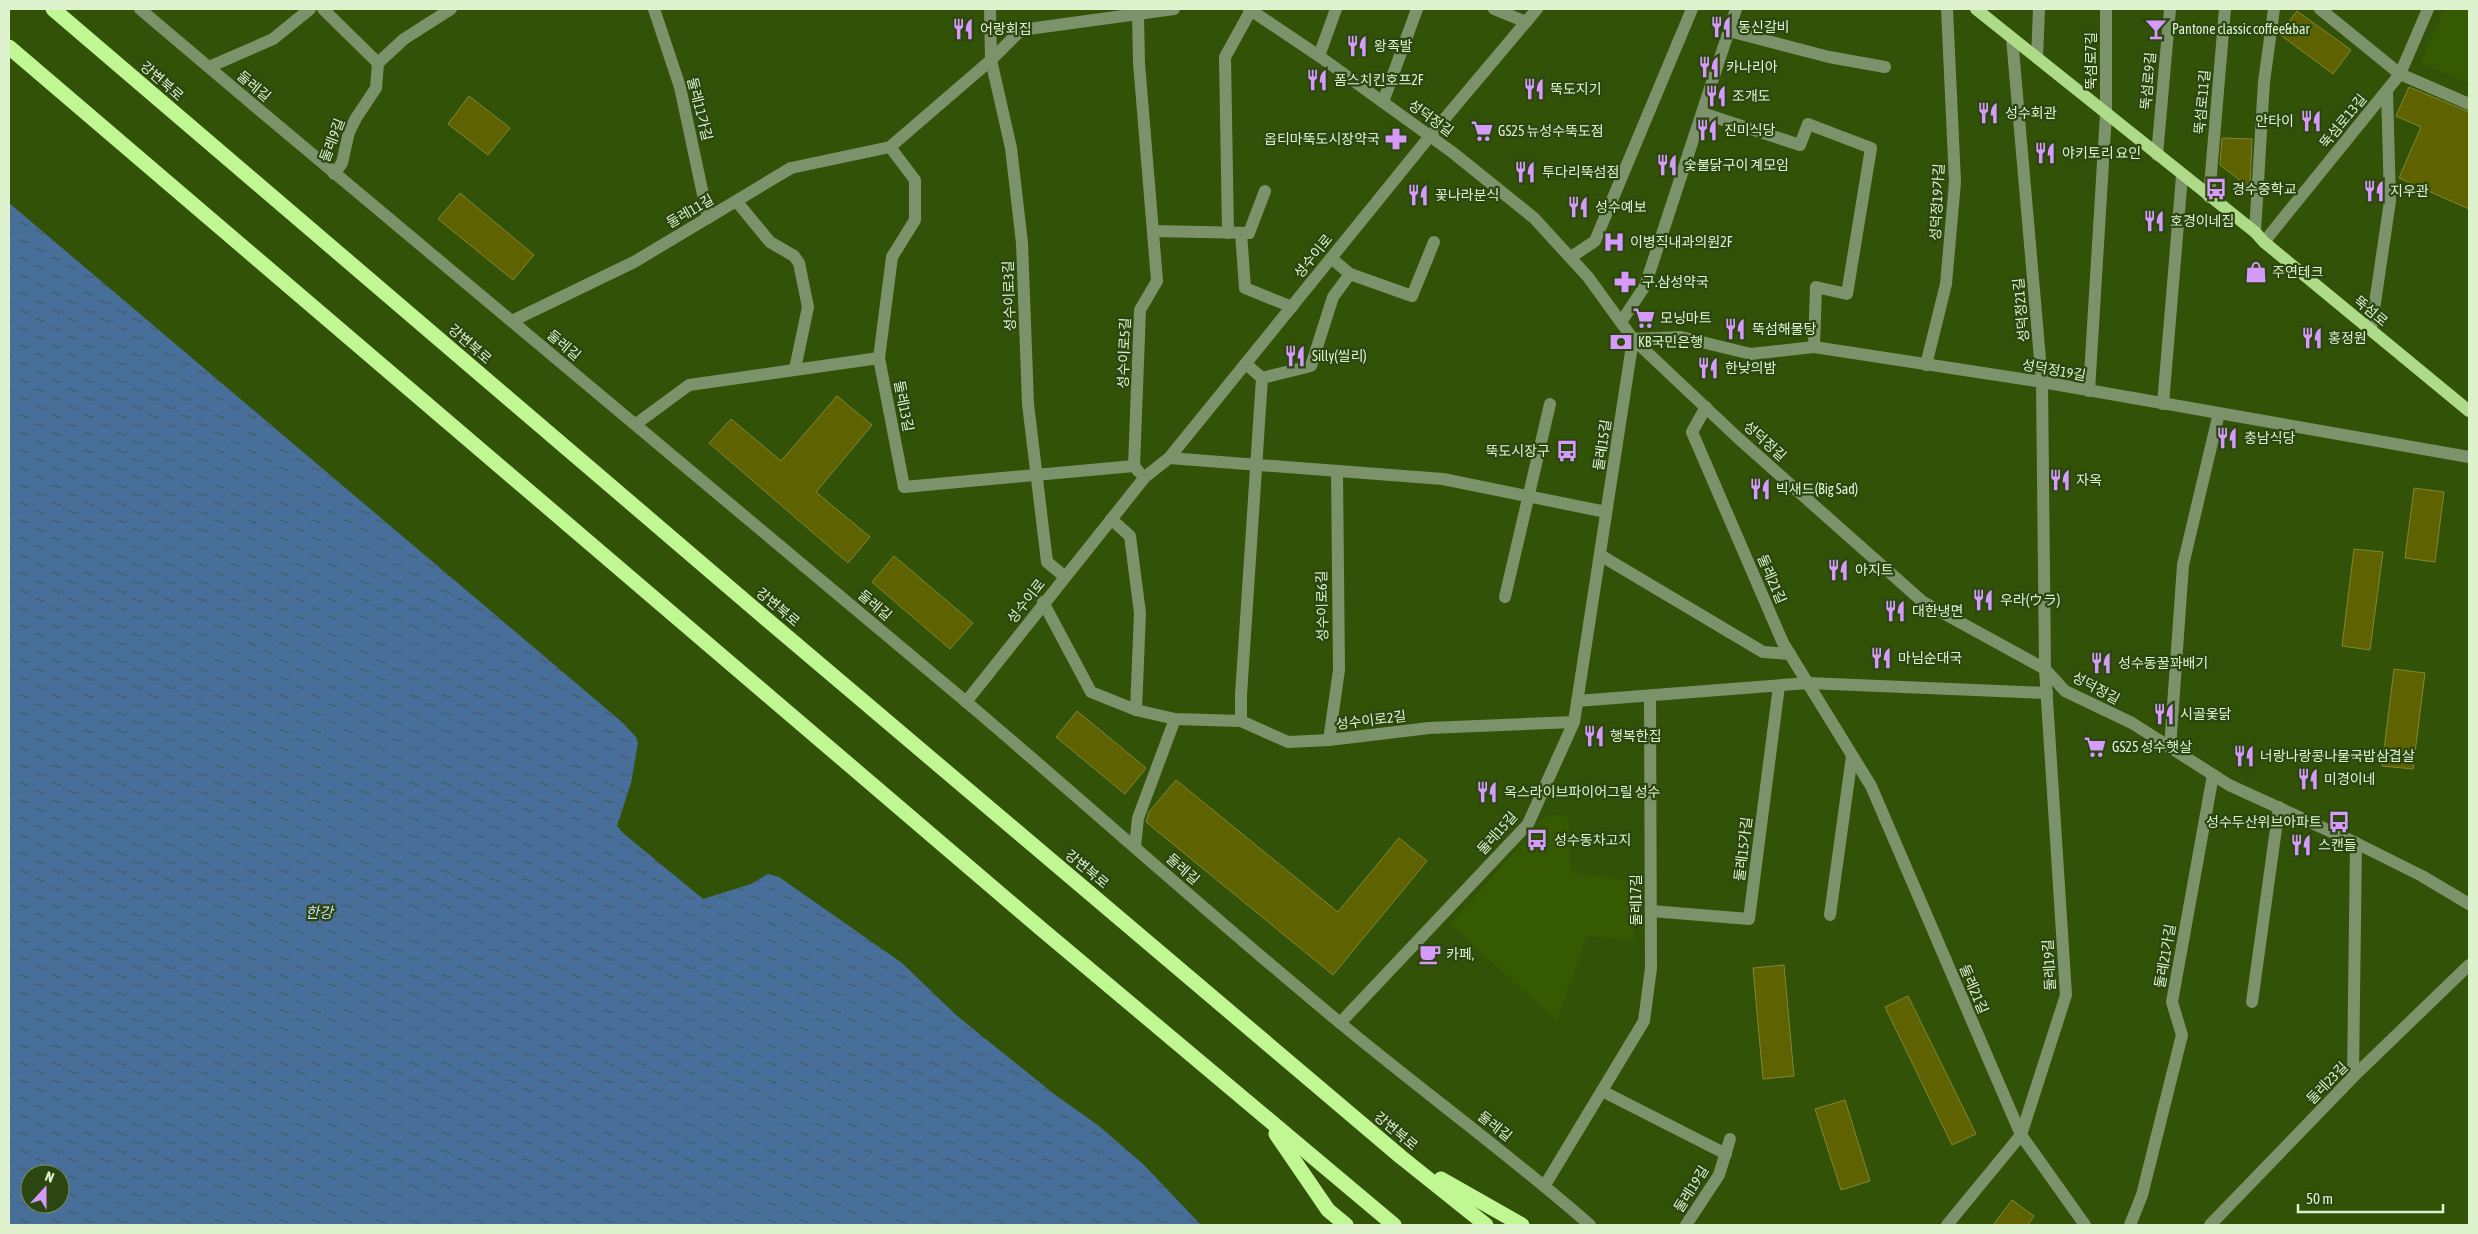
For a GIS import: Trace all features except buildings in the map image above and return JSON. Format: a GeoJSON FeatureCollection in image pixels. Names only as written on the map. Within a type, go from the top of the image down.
{"type":"FeatureCollection","features":[{"type":"Feature","properties":{"kind":"highway","name":"강변북로"},"geometry":{"type":"LineString","coordinates":[[53,9],[763,616],[1401,1157],[1486,1225]]}},
{"type":"Feature","properties":{"kind":"highway"},"geometry":{"type":"LineString","coordinates":[[9,47],[1265,1118],[1394,1225]]}},
{"type":"Feature","properties":{"kind":"highway"},"geometry":{"type":"LineString","coordinates":[[1265,1118],[1328,1210],[1346,1225]]}},
{"type":"Feature","properties":{"kind":"highway"},"geometry":{"type":"LineString","coordinates":[[1401,1157],[1522,1225]]}},
{"type":"Feature","properties":{"kind":"main road","name":"뚝섬로"},"geometry":{"type":"LineString","coordinates":[[1976,9],[2182,176],[2255,232],[2264,242],[2469,411]]}},
{"type":"Feature","properties":{"kind":"street","name":"둘레길"},"geometry":{"type":"LineString","coordinates":[[140,9],[334,174],[636,424],[966,702],[1340,1023],[1545,1185],[1590,1225]]}},
{"type":"Feature","properties":{"kind":"street"},"geometry":{"type":"LineString","coordinates":[[209,68],[273,39],[310,9]]}},
{"type":"Feature","properties":{"kind":"street"},"geometry":{"type":"LineString","coordinates":[[323,9],[378,63],[404,39],[451,9]]}},
{"type":"Feature","properties":{"kind":"street","name":"둘레11가길"},"geometry":{"type":"LineString","coordinates":[[654,9],[680,87],[708,218]]}},
{"type":"Feature","properties":{"kind":"street","name":"성수이로3길"},"geometry":{"type":"LineString","coordinates":[[990,9],[991,60],[1011,148],[1022,243],[1028,404],[1047,562],[1064,576]]}},
{"type":"Feature","properties":{"kind":"street","name":"둘레11길"},"geometry":{"type":"LineString","coordinates":[[512,321],[634,262],[791,168],[890,147],[991,60],[1020,30],[1174,9]]}},
{"type":"Feature","properties":{"kind":"street","name":"성덕정길"},"geometry":{"type":"LineString","coordinates":[[1228,233],[1224,57],[1250,9],[1430,136],[1534,218],[1588,276],[1633,339],[1923,602],[2045,670],[2065,691],[2132,723],[2229,785],[2356,843],[2422,876],[2469,904]]}},
{"type":"Feature","properties":{"kind":"street"},"geometry":{"type":"LineString","coordinates":[[1318,56],[1336,9]]}},
{"type":"Feature","properties":{"kind":"street"},"geometry":{"type":"LineString","coordinates":[[1383,102],[1417,9]]}},
{"type":"Feature","properties":{"kind":"street"},"geometry":{"type":"LineString","coordinates":[[1494,9],[1526,22]]}},
{"type":"Feature","properties":{"kind":"street","name":"성수이로"},"geometry":{"type":"LineString","coordinates":[[966,702],[1145,476],[1169,458],[1430,136],[1537,9]]}},
{"type":"Feature","properties":{"kind":"street"},"geometry":{"type":"LineString","coordinates":[[1570,257],[1595,240],[1692,9]]}},
{"type":"Feature","properties":{"kind":"street"},"geometry":{"type":"LineString","coordinates":[[1621,322],[1645,286],[1736,9]]}},
{"type":"Feature","properties":{"kind":"street","name":"성덕정19가길"},"geometry":{"type":"LineString","coordinates":[[1926,365],[1946,284],[1955,182],[1947,9]]}},
{"type":"Feature","properties":{"kind":"street"},"geometry":{"type":"LineString","coordinates":[[2037,58],[2039,9]]}},
{"type":"Feature","properties":{"kind":"street","name":"뚝섬로7길"},"geometry":{"type":"LineString","coordinates":[[2106,9],[2106,114]]}},
{"type":"Feature","properties":{"kind":"street","name":"뚝섬로9길"},"geometry":{"type":"LineString","coordinates":[[2157,155],[2170,9]]}},
{"type":"Feature","properties":{"kind":"street","name":"뚝섬로11길"},"geometry":{"type":"LineString","coordinates":[[2209,197],[2225,9]]}},
{"type":"Feature","properties":{"kind":"street"},"geometry":{"type":"LineString","coordinates":[[2255,232],[2264,82],[2274,9]]}},
{"type":"Feature","properties":{"kind":"street"},"geometry":{"type":"LineString","coordinates":[[2320,9],[2400,74],[2469,104]]}},
{"type":"Feature","properties":{"kind":"street","name":"뚝섬로13길"},"geometry":{"type":"LineString","coordinates":[[2264,242],[2400,74],[2428,9]]}},
{"type":"Feature","properties":{"kind":"street","name":"성수이로5길"},"geometry":{"type":"LineString","coordinates":[[1134,466],[1140,310],[1157,281],[1139,63],[1138,14]]}},
{"type":"Feature","properties":{"kind":"street"},"geometry":{"type":"LineString","coordinates":[[1729,31],[1829,57],[1885,67]]}},
{"type":"Feature","properties":{"kind":"street","name":"성덕정21길"},"geometry":{"type":"LineString","coordinates":[[2012,38],[2042,382],[2045,670]]}},
{"type":"Feature","properties":{"kind":"street","name":"둘레9길"},"geometry":{"type":"LineString","coordinates":[[334,174],[342,163],[349,132],[376,88],[378,63]]}},
{"type":"Feature","properties":{"kind":"street"},"geometry":{"type":"LineString","coordinates":[[2371,330],[2390,201],[2387,91]]}},
{"type":"Feature","properties":{"kind":"street"},"geometry":{"type":"LineString","coordinates":[[1702,113],[1800,145],[1808,124],[1871,148],[1847,294],[1816,287],[1814,348]]}},
{"type":"Feature","properties":{"kind":"street"},"geometry":{"type":"LineString","coordinates":[[2089,391],[2106,114]]}},
{"type":"Feature","properties":{"kind":"street"},"geometry":{"type":"LineString","coordinates":[[636,424],[689,385],[879,358],[892,257],[915,220],[915,180],[890,147]]}},
{"type":"Feature","properties":{"kind":"street"},"geometry":{"type":"LineString","coordinates":[[2163,404],[2182,176]]}},
{"type":"Feature","properties":{"kind":"street"},"geometry":{"type":"LineString","coordinates":[[1153,231],[1249,234],[1265,191]]}},
{"type":"Feature","properties":{"kind":"street"},"geometry":{"type":"LineString","coordinates":[[737,202],[770,242],[794,256],[799,263],[808,307],[795,369]]}},
{"type":"Feature","properties":{"kind":"street"},"geometry":{"type":"LineString","coordinates":[[1241,234],[1245,288],[1292,307]]}},
{"type":"Feature","properties":{"kind":"street"},"geometry":{"type":"LineString","coordinates":[[1331,258],[1350,274],[1412,296],[1434,242]]}},
{"type":"Feature","properties":{"kind":"street"},"geometry":{"type":"LineString","coordinates":[[1262,378],[1311,366],[1333,297],[1350,274]]}},
{"type":"Feature","properties":{"kind":"street","name":"성덕정19길"},"geometry":{"type":"LineString","coordinates":[[1633,339],[1681,337],[1750,354],[1814,348],[2042,382],[2469,457]]}},
{"type":"Feature","properties":{"kind":"street","name":"둘레15길"},"geometry":{"type":"LineString","coordinates":[[1340,1023],[1528,824],[1574,722],[1633,339]]}},
{"type":"Feature","properties":{"kind":"street","name":"둘레13길"},"geometry":{"type":"LineString","coordinates":[[879,358],[904,487],[1134,466]]}},
{"type":"Feature","properties":{"kind":"street"},"geometry":{"type":"LineString","coordinates":[[1246,364],[1262,378]]}},
{"type":"Feature","properties":{"kind":"street"},"geometry":{"type":"LineString","coordinates":[[1242,721],[1241,695],[1262,378]]}},
{"type":"Feature","properties":{"kind":"street"},"geometry":{"type":"LineString","coordinates":[[1505,597],[1550,404]]}},
{"type":"Feature","properties":{"kind":"street","name":"둘레21길"},"geometry":{"type":"LineString","coordinates":[[1706,407],[1692,432],[1790,654],[1871,786],[2021,1135],[2085,1225]]}},
{"type":"Feature","properties":{"kind":"street"},"geometry":{"type":"LineString","coordinates":[[2170,748],[2183,565],[2218,413]]}},
{"type":"Feature","properties":{"kind":"street"},"geometry":{"type":"LineString","coordinates":[[1169,458],[1443,479],[1606,512]]}},
{"type":"Feature","properties":{"kind":"street"},"geometry":{"type":"LineString","coordinates":[[1134,466],[1145,476]]}},
{"type":"Feature","properties":{"kind":"street","name":"성수이로6길"},"geometry":{"type":"LineString","coordinates":[[1329,740],[1338,670],[1337,471]]}},
{"type":"Feature","properties":{"kind":"street"},"geometry":{"type":"LineString","coordinates":[[1111,519],[1130,536],[1140,613],[1136,710]]}},
{"type":"Feature","properties":{"kind":"street"},"geometry":{"type":"LineString","coordinates":[[1600,555],[1763,652],[1790,654]]}},
{"type":"Feature","properties":{"kind":"street","name":"성수이로2길"},"geometry":{"type":"LineString","coordinates":[[1044,602],[1091,692],[1136,710],[1175,719],[1242,721],[1288,742],[1329,740],[1429,728],[1574,722]]}},
{"type":"Feature","properties":{"kind":"street","name":"둘레19길"},"geometry":{"type":"LineString","coordinates":[[1947,1225],[2021,1135],[2066,995],[2045,670]]}},
{"type":"Feature","properties":{"kind":"street"},"geometry":{"type":"LineString","coordinates":[[1578,701],[1808,683],[2047,692]]}},
{"type":"Feature","properties":{"kind":"street","name":"둘레15가길"},"geometry":{"type":"LineString","coordinates":[[1651,911],[1749,919],[1779,686]]}},
{"type":"Feature","properties":{"kind":"street","name":"둘레17길"},"geometry":{"type":"LineString","coordinates":[[1545,1185],[1644,1021],[1651,968],[1650,696]]}},
{"type":"Feature","properties":{"kind":"street"},"geometry":{"type":"LineString","coordinates":[[1134,847],[1138,818],[1175,719]]}},
{"type":"Feature","properties":{"kind":"street"},"geometry":{"type":"LineString","coordinates":[[1830,915],[1852,756]]}},
{"type":"Feature","properties":{"kind":"street","name":"둘레21가길"},"geometry":{"type":"LineString","coordinates":[[2130,1225],[2142,1195],[2182,1035],[2172,1002],[2214,775]]}},
{"type":"Feature","properties":{"kind":"street"},"geometry":{"type":"LineString","coordinates":[[2252,1002],[2280,807]]}},
{"type":"Feature","properties":{"kind":"street"},"geometry":{"type":"LineString","coordinates":[[2353,1077],[2356,843]]}},
{"type":"Feature","properties":{"kind":"street","name":"둘레23길"},"geometry":{"type":"LineString","coordinates":[[2210,1225],[2353,1077],[2469,965]]}},
{"type":"Feature","properties":{"kind":"street"},"geometry":{"type":"LineString","coordinates":[[1602,1091],[1726,1154]]}},
{"type":"Feature","properties":{"kind":"street","name":"둘레19길"},"geometry":{"type":"LineString","coordinates":[[1686,1225],[1719,1175],[1730,1140]]}},
{"type":"Feature","properties":{"kind":"shaded area"},"geometry":{"type":"Polygon","coordinates":[[[2444,9],[2469,9],[2469,83],[2421,63],[2444,9]]]}},
{"type":"Feature","properties":{"kind":"shaded area"},"geometry":{"type":"Polygon","coordinates":[[[1548,814],[1568,817],[1571,872],[1632,882],[1634,940],[1586,936],[1557,1021],[1450,924],[1548,814]]]}},
{"type":"Feature","properties":{"kind":"water","name":"한강"},"geometry":{"type":"Polygon","coordinates":[[[9,203],[623,723],[636,737],[638,743],[631,783],[617,826],[623,833],[703,899],[751,884],[768,874],[779,877],[902,963],[956,1015],[1054,1094],[1099,1126],[1143,1164],[1201,1225],[9,1225],[9,203]]]}},
{"type":"Feature","properties":{"kind":"place","name":"동신갈비"},"geometry":{"type":"Point","coordinates":[1721,27]}},
{"type":"Feature","properties":{"kind":"place","name":"어랑회집"},"geometry":{"type":"Point","coordinates":[963,29]}},
{"type":"Feature","properties":{"kind":"place","name":"Pantone classic coffee&bar"},"geometry":{"type":"Point","coordinates":[2156,29]}},
{"type":"Feature","properties":{"kind":"place","name":"왕족발"},"geometry":{"type":"Point","coordinates":[1357,46]}},
{"type":"Feature","properties":{"kind":"place","name":"카나리아"},"geometry":{"type":"Point","coordinates":[1709,67]}},
{"type":"Feature","properties":{"kind":"place","name":"폼스치킨호프2F"},"geometry":{"type":"Point","coordinates":[1317,80]}},
{"type":"Feature","properties":{"kind":"place","name":"뚝도지기"},"geometry":{"type":"Point","coordinates":[1534,89]}},
{"type":"Feature","properties":{"kind":"place","name":"조개도"},"geometry":{"type":"Point","coordinates":[1716,96]}},
{"type":"Feature","properties":{"kind":"place","name":"성수회관"},"geometry":{"type":"Point","coordinates":[1988,113]}},
{"type":"Feature","properties":{"kind":"place","name":"안타이"},"geometry":{"type":"Point","coordinates":[2311,121]}},
{"type":"Feature","properties":{"kind":"place","name":"진미식당"},"geometry":{"type":"Point","coordinates":[1707,130]}},
{"type":"Feature","properties":{"kind":"place","name":"GS25 뉴성수뚝도점"},"geometry":{"type":"Point","coordinates":[1482,131]}},
{"type":"Feature","properties":{"kind":"place","name":"옵티마뚝도시장약국"},"geometry":{"type":"Point","coordinates":[1396,139]}},
{"type":"Feature","properties":{"kind":"place","name":"야키토리 요인"},"geometry":{"type":"Point","coordinates":[2045,153]}},
{"type":"Feature","properties":{"kind":"place","name":"숯불닭구이 계모임"},"geometry":{"type":"Point","coordinates":[1667,165]}},
{"type":"Feature","properties":{"kind":"place","name":"투다리뚝섬점"},"geometry":{"type":"Point","coordinates":[1525,172]}},
{"type":"Feature","properties":{"kind":"place","name":"경수중학교"},"geometry":{"type":"Point","coordinates":[2216,189]}},
{"type":"Feature","properties":{"kind":"place","name":"지우관"},"geometry":{"type":"Point","coordinates":[2374,191]}},
{"type":"Feature","properties":{"kind":"place","name":"꽃나라분식"},"geometry":{"type":"Point","coordinates":[1418,195]}},
{"type":"Feature","properties":{"kind":"place","name":"성수예보"},"geometry":{"type":"Point","coordinates":[1578,207]}},
{"type":"Feature","properties":{"kind":"place","name":"호경이네집"},"geometry":{"type":"Point","coordinates":[2154,221]}},
{"type":"Feature","properties":{"kind":"place","name":"이병직내과의원2F"},"geometry":{"type":"Point","coordinates":[1614,242]}},
{"type":"Feature","properties":{"kind":"place","name":"주연테크"},"geometry":{"type":"Point","coordinates":[2256,272]}},
{"type":"Feature","properties":{"kind":"place","name":"구.삼성약국"},"geometry":{"type":"Point","coordinates":[1625,282]}},
{"type":"Feature","properties":{"kind":"place","name":"모닝마트"},"geometry":{"type":"Point","coordinates":[1644,318]}},
{"type":"Feature","properties":{"kind":"place","name":"뚝섬해물탕"},"geometry":{"type":"Point","coordinates":[1735,329]}},
{"type":"Feature","properties":{"kind":"place","name":"홍정원"},"geometry":{"type":"Point","coordinates":[2312,338]}},
{"type":"Feature","properties":{"kind":"place","name":"KB국민은행"},"geometry":{"type":"Point","coordinates":[1621,342]}},
{"type":"Feature","properties":{"kind":"place","name":"Silly(씰리)"},"geometry":{"type":"Point","coordinates":[1295,356]}},
{"type":"Feature","properties":{"kind":"place","name":"한낮의밤"},"geometry":{"type":"Point","coordinates":[1708,368]}},
{"type":"Feature","properties":{"kind":"place","name":"충남식당"},"geometry":{"type":"Point","coordinates":[2227,438]}},
{"type":"Feature","properties":{"kind":"place","name":"뚝도시장구"},"geometry":{"type":"Point","coordinates":[1567,451]}},
{"type":"Feature","properties":{"kind":"place","name":"자옥"},"geometry":{"type":"Point","coordinates":[2060,480]}},
{"type":"Feature","properties":{"kind":"place","name":"빅새드(Big Sad)"},"geometry":{"type":"Point","coordinates":[1760,489]}},
{"type":"Feature","properties":{"kind":"place","name":"아지트"},"geometry":{"type":"Point","coordinates":[1838,570]}},
{"type":"Feature","properties":{"kind":"place","name":"우라(ウラ)"},"geometry":{"type":"Point","coordinates":[1983,600]}},
{"type":"Feature","properties":{"kind":"place","name":"대한냉면"},"geometry":{"type":"Point","coordinates":[1895,611]}},
{"type":"Feature","properties":{"kind":"place","name":"마님순대국"},"geometry":{"type":"Point","coordinates":[1881,658]}},
{"type":"Feature","properties":{"kind":"place","name":"성수동꿀꽈배기"},"geometry":{"type":"Point","coordinates":[2101,663]}},
{"type":"Feature","properties":{"kind":"place","name":"시골옻닭"},"geometry":{"type":"Point","coordinates":[2164,714]}},
{"type":"Feature","properties":{"kind":"place","name":"행복한집"},"geometry":{"type":"Point","coordinates":[1594,736]}},
{"type":"Feature","properties":{"kind":"place","name":"GS25 성수햇살"},"geometry":{"type":"Point","coordinates":[2095,747]}},
{"type":"Feature","properties":{"kind":"place","name":"너랑나랑콩나물국밥삼겹살"},"geometry":{"type":"Point","coordinates":[2244,756]}},
{"type":"Feature","properties":{"kind":"place","name":"미경이네"},"geometry":{"type":"Point","coordinates":[2308,779]}},
{"type":"Feature","properties":{"kind":"place","name":"옥스라이브파이어그릴 성수"},"geometry":{"type":"Point","coordinates":[1487,792]}},
{"type":"Feature","properties":{"kind":"place","name":"성수두산위브아파트"},"geometry":{"type":"Point","coordinates":[2339,822]}},
{"type":"Feature","properties":{"kind":"place","name":"성수동차고지"},"geometry":{"type":"Point","coordinates":[1537,840]}},
{"type":"Feature","properties":{"kind":"place","name":"스캔들"},"geometry":{"type":"Point","coordinates":[2301,845]}},
{"type":"Feature","properties":{"kind":"place","name":"카페,"},"geometry":{"type":"Point","coordinates":[1430,954]}}]}
